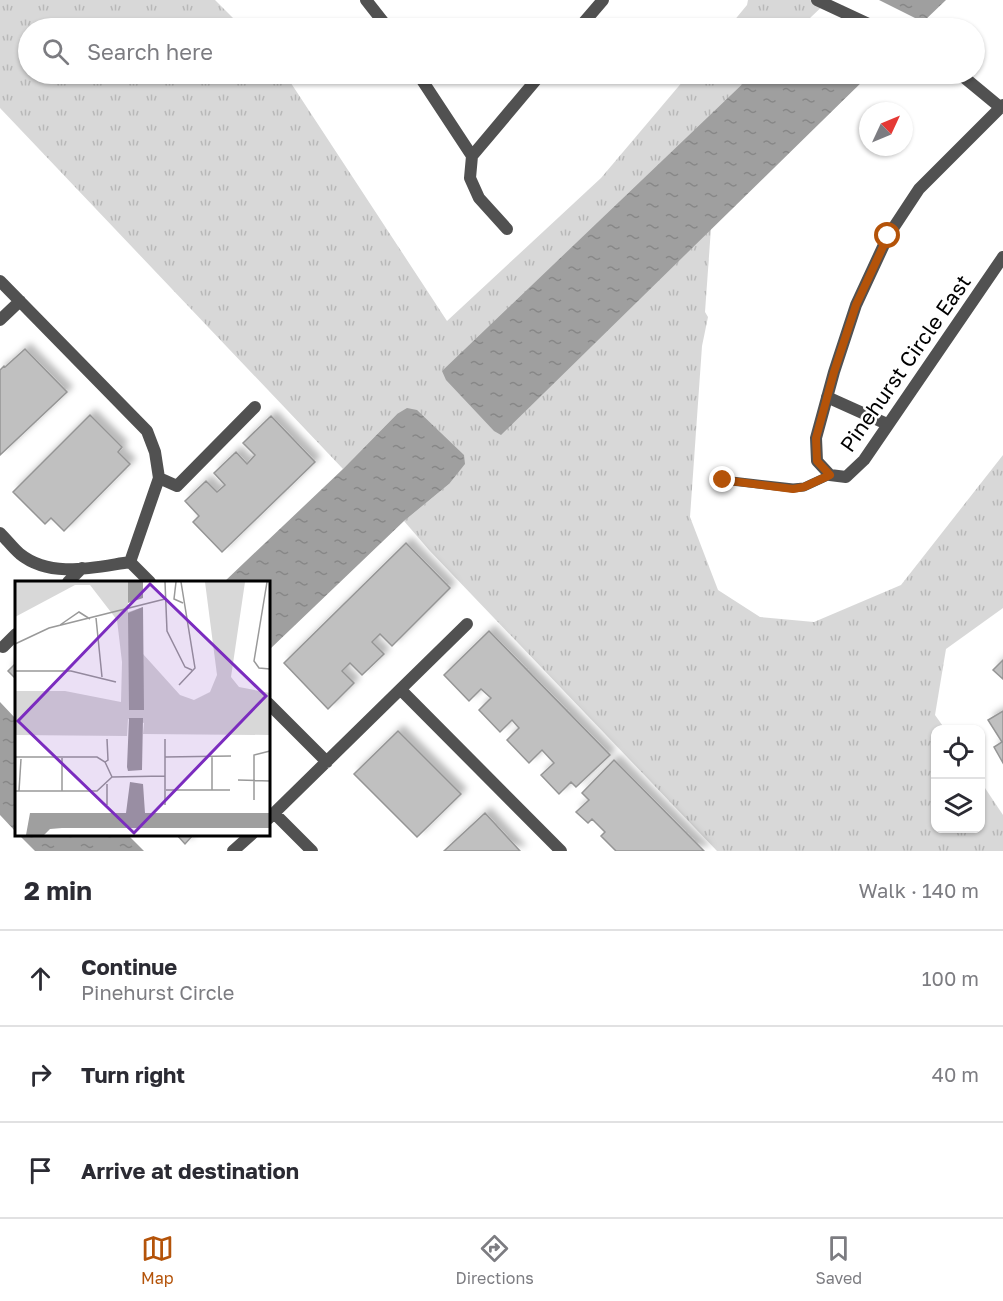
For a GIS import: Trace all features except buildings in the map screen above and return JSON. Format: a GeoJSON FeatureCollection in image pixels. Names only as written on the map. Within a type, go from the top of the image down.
{"type":"FeatureCollection","features":[{"type":"Feature","properties":{"kind":"street"},"geometry":{"type":"LineString","coordinates":[[366,0],[380,18]]}},
{"type":"Feature","properties":{"kind":"street"},"geometry":{"type":"LineString","coordinates":[[588,18],[603,0]]}},
{"type":"Feature","properties":{"kind":"street"},"geometry":{"type":"LineString","coordinates":[[817,0],[856,18]]}},
{"type":"Feature","properties":{"kind":"street"},"geometry":{"type":"LineString","coordinates":[[425,84],[472,156]]}},
{"type":"Feature","properties":{"kind":"street"},"geometry":{"type":"LineString","coordinates":[[507,229],[478,198],[470,178],[472,156],[533,84]]}},
{"type":"Feature","properties":{"kind":"street"},"geometry":{"type":"LineString","coordinates":[[830,475],[817,461],[816,438],[856,305],[888,236],[920,189],[1002,106],[973,84]]}},
{"type":"Feature","properties":{"kind":"street","name":"Pinehurst Circle East"},"geometry":{"type":"LineString","coordinates":[[830,475],[846,477],[864,460],[1003,257]]}},
{"type":"Feature","properties":{"kind":"street"},"geometry":{"type":"LineString","coordinates":[[0,280],[147,431],[155,452],[159,478],[130,562]]}},
{"type":"Feature","properties":{"kind":"street"},"geometry":{"type":"LineString","coordinates":[[0,320],[20,301]]}},
{"type":"Feature","properties":{"kind":"street"},"geometry":{"type":"LineString","coordinates":[[827,397],[887,424]]}},
{"type":"Feature","properties":{"kind":"street"},"geometry":{"type":"LineString","coordinates":[[159,478],[177,486],[255,407]]}},
{"type":"Feature","properties":{"kind":"street"},"geometry":{"type":"LineString","coordinates":[[0,533],[21,555],[42,565],[66,570],[130,562]]}},
{"type":"Feature","properties":{"kind":"street"},"geometry":{"type":"LineString","coordinates":[[130,562],[149,581]]}},
{"type":"Feature","properties":{"kind":"street"},"geometry":{"type":"LineString","coordinates":[[69,581],[82,568]]}},
{"type":"Feature","properties":{"kind":"street"},"geometry":{"type":"LineString","coordinates":[[312,851],[272,816],[467,624]]}},
{"type":"Feature","properties":{"kind":"street"},"geometry":{"type":"LineString","coordinates":[[3,647],[15,635]]}},
{"type":"Feature","properties":{"kind":"street"},"geometry":{"type":"LineString","coordinates":[[401,690],[561,851]]}},
{"type":"Feature","properties":{"kind":"street"},"geometry":{"type":"LineString","coordinates":[[270,705],[327,762]]}},
{"type":"Feature","properties":{"kind":"street"},"geometry":{"type":"LineString","coordinates":[[233,851],[250,836]]}},
{"type":"Feature","properties":{"kind":"lane"},"geometry":{"type":"LineString","coordinates":[[723,480],[793,489],[804,487],[830,475]]}},
{"type":"Feature","properties":{"kind":"green space"},"geometry":{"type":"Polygon","coordinates":[[[0,0],[215,0],[233,18],[18,18],[18,84],[292,84],[447,321],[601,178],[681,84],[860,84],[711,228],[705,312],[708,317],[702,346],[690,517],[718,590],[760,617],[814,622],[901,585],[1003,455],[1003,608],[946,649],[935,715],[942,725],[931,725],[931,833],[985,833],[985,788],[1003,815],[1003,851],[717,851],[429,550],[404,521],[449,484],[397,414],[343,469],[0,108],[0,0]]]}},
{"type":"Feature","properties":{"kind":"green space"},"geometry":{"type":"Polygon","coordinates":[[[748,0],[829,0],[810,18],[736,18],[747,5],[748,0]]]}},
{"type":"Feature","properties":{"kind":"water"},"geometry":{"type":"Polygon","coordinates":[[[879,0],[946,0],[927,18],[915,18],[879,0]]]}},
{"type":"Feature","properties":{"kind":"water"},"geometry":{"type":"Polygon","coordinates":[[[743,84],[860,84],[501,435],[494,431],[446,380],[442,371],[743,84]]]}},
{"type":"Feature","properties":{"kind":"water"},"geometry":{"type":"Polygon","coordinates":[[[407,408],[417,410],[464,455],[465,464],[449,484],[404,521],[270,649],[270,581],[225,581],[343,469],[397,414],[407,408]]]}},
{"type":"Feature","properties":{"kind":"water"},"geometry":{"type":"Polygon","coordinates":[[[0,702],[15,718],[15,831],[0,815],[0,702]]]}},
{"type":"Feature","properties":{"kind":"water"},"geometry":{"type":"Polygon","coordinates":[[[20,836],[129,836],[144,851],[35,851],[20,836]]]}},
{"type":"Feature","properties":{"kind":"route"},"geometry":{"type":"LineString","coordinates":[[723,480],[793,489],[804,487],[830,475],[817,461],[816,438],[856,305],[888,236]]}}]}
